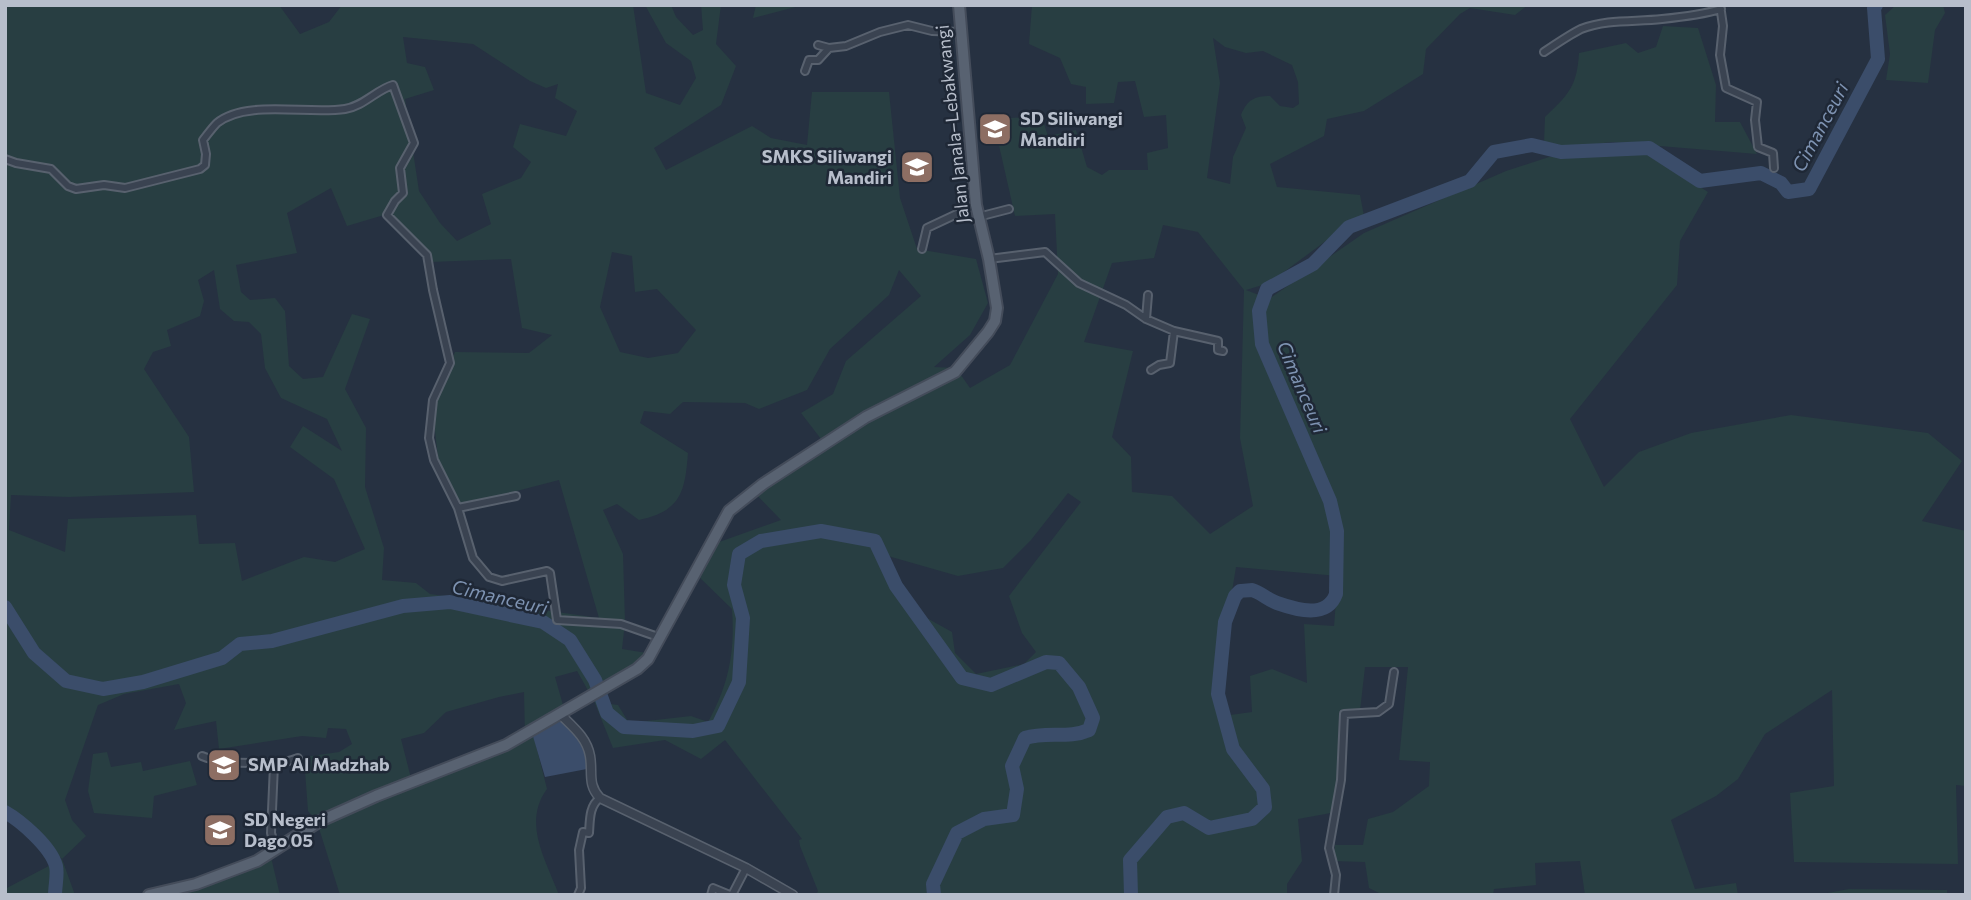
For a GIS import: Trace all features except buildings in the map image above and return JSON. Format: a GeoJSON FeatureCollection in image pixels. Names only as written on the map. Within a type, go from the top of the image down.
{"type":"FeatureCollection","features":[{"type":"Feature","properties":{"kind":"main road","name":"Jalan Janala–Lebakwangi"},"geometry":{"type":"LineString","coordinates":[[561,715],[648,659],[720,527],[729,512],[743,499],[866,417],[955,372],[995,321],[997,308],[989,259],[975,205],[959,5]]}},
{"type":"Feature","properties":{"kind":"main road"},"geometry":{"type":"LineString","coordinates":[[149,895],[228,874],[276,850],[320,821],[376,796],[506,746],[561,715]]}},
{"type":"Feature","properties":{"kind":"street"},"geometry":{"type":"LineString","coordinates":[[1544,52],[1581,30],[1597,25],[1625,20],[1701,15],[1721,7],[1723,26],[1720,55],[1726,88],[1757,102],[1755,120],[1758,147],[1773,153],[1774,168]]}},
{"type":"Feature","properties":{"kind":"street"},"geometry":{"type":"LineString","coordinates":[[818,45],[829,48],[846,46],[880,32],[908,25],[932,31],[961,32]]}},
{"type":"Feature","properties":{"kind":"street"},"geometry":{"type":"LineString","coordinates":[[805,71],[809,60],[818,60],[829,48]]}},
{"type":"Feature","properties":{"kind":"street"},"geometry":{"type":"LineString","coordinates":[[5,159],[51,169],[68,186],[76,189],[132,187],[161,177],[200,169],[205,165],[203,140],[218,122],[243,112],[347,109],[372,97],[382,88],[393,85],[414,143],[400,168],[403,193],[387,215],[427,255],[450,363],[433,400],[429,438],[434,460],[458,509],[473,558],[489,577],[502,581],[547,571],[552,576],[557,620],[621,624],[661,638]]}},
{"type":"Feature","properties":{"kind":"street"},"geometry":{"type":"LineString","coordinates":[[922,249],[927,228],[975,205]]}},
{"type":"Feature","properties":{"kind":"street"},"geometry":{"type":"LineString","coordinates":[[978,217],[1009,209]]}},
{"type":"Feature","properties":{"kind":"street"},"geometry":{"type":"LineString","coordinates":[[989,259],[1045,252],[1079,284],[1174,331],[1218,341],[1218,350],[1223,351]]}},
{"type":"Feature","properties":{"kind":"street"},"geometry":{"type":"LineString","coordinates":[[1146,319],[1147,295]]}},
{"type":"Feature","properties":{"kind":"street"},"geometry":{"type":"LineString","coordinates":[[1151,370],[1170,363],[1174,331]]}},
{"type":"Feature","properties":{"kind":"street"},"geometry":{"type":"LineString","coordinates":[[458,509],[516,496]]}},
{"type":"Feature","properties":{"kind":"street"},"geometry":{"type":"LineString","coordinates":[[1334,895],[1336,876],[1329,848],[1341,780],[1344,714],[1378,712],[1389,704],[1394,672]]}},
{"type":"Feature","properties":{"kind":"street"},"geometry":{"type":"LineString","coordinates":[[561,715],[582,735],[590,755],[590,781],[600,798],[746,868],[793,895]]}},
{"type":"Feature","properties":{"kind":"street"},"geometry":{"type":"LineString","coordinates":[[202,756],[222,764],[274,765],[298,758]]}},
{"type":"Feature","properties":{"kind":"street"},"geometry":{"type":"LineString","coordinates":[[274,765],[271,833],[276,850]]}},
{"type":"Feature","properties":{"kind":"street"},"geometry":{"type":"LineString","coordinates":[[578,895],[582,888],[579,850],[583,832],[589,833],[591,813],[595,802],[600,798]]}},
{"type":"Feature","properties":{"kind":"street"},"geometry":{"type":"LineString","coordinates":[[711,895],[713,888],[731,895],[746,868]]}},
{"type":"Feature","properties":{"kind":"green space"},"geometry":{"type":"Polygon","coordinates":[[[5,5],[279,5],[300,34],[329,22],[342,5],[633,5],[646,93],[680,105],[696,78],[691,61],[666,43],[645,5],[671,5],[676,17],[693,35],[703,30],[701,5],[721,5],[716,44],[736,66],[721,105],[654,148],[666,170],[752,126],[771,138],[807,145],[812,92],[889,92],[900,198],[917,249],[976,259],[988,303],[970,335],[934,367],[956,368],[970,388],[1010,365],[1058,274],[1055,214],[1015,216],[993,119],[1028,117],[1040,112],[1048,136],[1076,130],[1087,167],[1102,175],[1109,170],[1148,170],[1147,153],[1168,148],[1166,115],[1144,117],[1135,81],[1118,82],[1114,103],[1086,104],[1086,87],[1071,84],[1060,58],[1029,44],[1032,5],[1528,5],[1515,15],[1470,8],[1460,14],[1426,49],[1423,74],[1364,111],[1327,119],[1324,136],[1270,164],[1277,187],[1360,195],[1365,221],[1342,229],[1269,283],[1246,290],[1269,299],[1364,233],[1506,171],[1549,157],[1649,154],[1708,192],[1680,241],[1677,285],[1570,419],[1604,487],[1639,452],[1691,433],[1791,415],[1928,433],[1962,461],[1922,521],[1966,531],[1966,786],[1956,785],[1958,864],[1794,862],[1790,793],[1834,786],[1832,690],[1765,734],[1738,779],[1716,796],[1671,820],[1695,889],[1736,883],[1738,895],[1585,895],[1580,861],[1535,863],[1536,885],[1494,889],[1493,895],[1383,895],[1369,888],[1365,862],[1334,861],[1335,845],[1363,845],[1368,819],[1393,812],[1429,786],[1430,762],[1399,760],[1408,667],[1365,667],[1360,711],[1339,712],[1338,789],[1331,813],[1298,819],[1302,861],[1287,884],[1287,895],[816,895],[818,891],[800,846],[799,840],[802,839],[725,740],[701,759],[665,740],[613,748],[594,701],[577,671],[555,677],[565,712],[533,733],[547,789],[536,815],[536,828],[543,855],[559,895],[340,895],[317,822],[308,811],[304,757],[339,752],[352,744],[346,729],[328,728],[326,738],[302,736],[219,749],[216,721],[174,730],[186,703],[179,684],[124,694],[98,705],[65,800],[72,820],[86,836],[62,859],[21,820],[5,811],[5,5]],[[403,37],[407,63],[425,67],[434,90],[405,99],[419,191],[440,223],[457,241],[491,224],[482,194],[521,178],[531,162],[513,147],[520,124],[566,136],[577,111],[555,98],[558,84],[546,88],[530,81],[473,44],[403,37]],[[1213,38],[1220,83],[1207,178],[1230,184],[1233,157],[1246,128],[1241,115],[1249,102],[1255,98],[1270,96],[1280,106],[1293,108],[1299,104],[1298,82],[1292,65],[1263,51],[1246,53],[1225,47],[1213,38]],[[331,188],[287,213],[297,253],[236,265],[241,292],[250,300],[275,298],[285,311],[289,366],[303,379],[323,377],[352,314],[370,319],[345,389],[366,428],[365,487],[384,548],[382,580],[416,583],[430,594],[599,618],[559,480],[455,507],[439,468],[432,403],[455,352],[529,353],[552,335],[522,328],[511,259],[430,262],[384,215],[347,226],[331,188]],[[1163,225],[1154,258],[1112,263],[1084,342],[1133,351],[1112,437],[1131,457],[1132,492],[1172,496],[1210,534],[1253,506],[1240,438],[1244,290],[1198,232],[1163,225]],[[612,252],[600,307],[620,352],[648,358],[678,353],[696,330],[657,289],[635,292],[632,256],[612,252]],[[214,270],[198,280],[204,301],[200,316],[167,330],[171,346],[153,352],[144,369],[189,437],[194,492],[69,497],[11,495],[9,530],[65,552],[68,519],[196,515],[199,544],[235,543],[242,581],[304,557],[335,562],[365,549],[334,479],[290,447],[303,426],[342,451],[327,419],[281,398],[265,368],[261,334],[249,322],[234,321],[220,309],[214,270]],[[899,270],[889,295],[830,349],[807,390],[759,409],[745,403],[683,402],[670,414],[644,411],[640,423],[688,453],[682,489],[678,498],[664,511],[639,520],[617,504],[603,510],[623,554],[625,622],[622,649],[653,654],[595,702],[618,705],[629,723],[691,716],[708,722],[726,681],[733,625],[732,609],[697,575],[708,546],[781,520],[750,488],[821,439],[801,413],[833,394],[846,361],[921,296],[899,270]],[[1068,493],[1031,540],[1003,568],[958,576],[874,552],[900,603],[952,632],[955,653],[976,674],[1024,664],[1036,652],[1022,633],[1009,596],[1081,502],[1068,493]],[[1236,567],[1215,695],[1230,715],[1252,712],[1250,676],[1272,669],[1307,683],[1304,624],[1334,626],[1338,576],[1236,567]],[[524,692],[446,712],[424,733],[401,739],[412,782],[525,736],[524,692]]]}},
{"type":"Feature","properties":{"kind":"green space"},"geometry":{"type":"Polygon","coordinates":[[[756,5],[803,5],[753,18],[756,5]]]}},
{"type":"Feature","properties":{"kind":"green space"},"geometry":{"type":"Polygon","coordinates":[[[1896,5],[1943,5],[1945,13],[1935,30],[1928,83],[1886,80],[1890,54],[1885,15],[1896,5]]]}},
{"type":"Feature","properties":{"kind":"green space"},"geometry":{"type":"Polygon","coordinates":[[[1663,26],[1698,28],[1716,85],[1715,122],[1740,122],[1757,154],[1611,142],[1576,147],[1544,143],[1545,117],[1570,90],[1579,53],[1626,43],[1638,53],[1656,47],[1663,26]]]}},
{"type":"Feature","properties":{"kind":"green space"},"geometry":{"type":"Polygon","coordinates":[[[107,752],[111,767],[141,762],[143,771],[190,761],[197,785],[154,796],[152,818],[94,813],[88,791],[93,754],[107,752]]]}},
{"type":"Feature","properties":{"kind":"green space"},"geometry":{"type":"Polygon","coordinates":[[[270,853],[280,895],[176,895],[171,887],[270,853]]]}},
{"type":"Feature","properties":{"kind":"green space"},"geometry":{"type":"Polygon","coordinates":[[[62,859],[75,895],[5,895],[5,889],[62,859]]]}},
{"type":"Feature","properties":{"kind":"green space"},"geometry":{"type":"Polygon","coordinates":[[[1849,889],[1947,890],[1947,895],[1817,895],[1849,889]]]}},
{"type":"Feature","properties":{"kind":"water"},"geometry":{"type":"Polygon","coordinates":[[[559,718],[580,731],[592,768],[545,777],[532,733],[559,718]]]}},
{"type":"Feature","properties":{"kind":"waterway","name":"Cimanceuri"},"geometry":{"type":"LineString","coordinates":[[1131,895],[1130,860],[1167,817],[1184,813],[1209,828],[1252,819],[1265,807],[1263,789],[1233,749],[1218,694],[1225,622],[1235,596],[1240,591],[1252,590],[1293,608],[1319,610],[1332,602],[1336,594],[1337,531],[1330,501],[1262,344],[1259,311],[1267,289],[1313,264],[1349,227],[1470,181],[1494,152],[1532,145],[1561,152],[1649,148],[1700,181],[1761,173],[1781,183],[1788,192],[1809,189],[1878,59],[1874,8],[1876,5]]}},
{"type":"Feature","properties":{"kind":"waterway","name":"Cimanceuri"},"geometry":{"type":"LineString","coordinates":[[5,607],[34,653],[66,681],[103,689],[143,682],[222,658],[240,644],[272,641],[403,606],[450,602],[543,622],[570,640],[595,680],[607,713],[624,727],[693,731],[718,726],[739,682],[743,618],[734,585],[739,554],[761,541],[821,531],[875,541],[896,586],[962,678],[991,685],[1046,662],[1059,663],[1079,687],[1093,718],[1089,730],[1081,733],[1025,738],[1012,766],[1017,789],[1013,815],[984,819],[957,833],[933,884],[934,895]]}},
{"type":"Feature","properties":{"kind":"waterway","name":"Cimanceuri"},"geometry":{"type":"LineString","coordinates":[[5,812],[35,835],[53,859],[57,869],[55,895]]}},
{"type":"Feature","properties":{"kind":"place","name":"SD Siliwangi Mandiri"},"geometry":{"type":"Point","coordinates":[995,129]}},
{"type":"Feature","properties":{"kind":"place","name":"SMKS Siliwangi Mandiri"},"geometry":{"type":"Point","coordinates":[917,167]}},
{"type":"Feature","properties":{"kind":"place","name":"SMP Al Madzhab"},"geometry":{"type":"Point","coordinates":[224,765]}},
{"type":"Feature","properties":{"kind":"place","name":"SD Negeri Dago 05"},"geometry":{"type":"Point","coordinates":[220,830]}}]}
